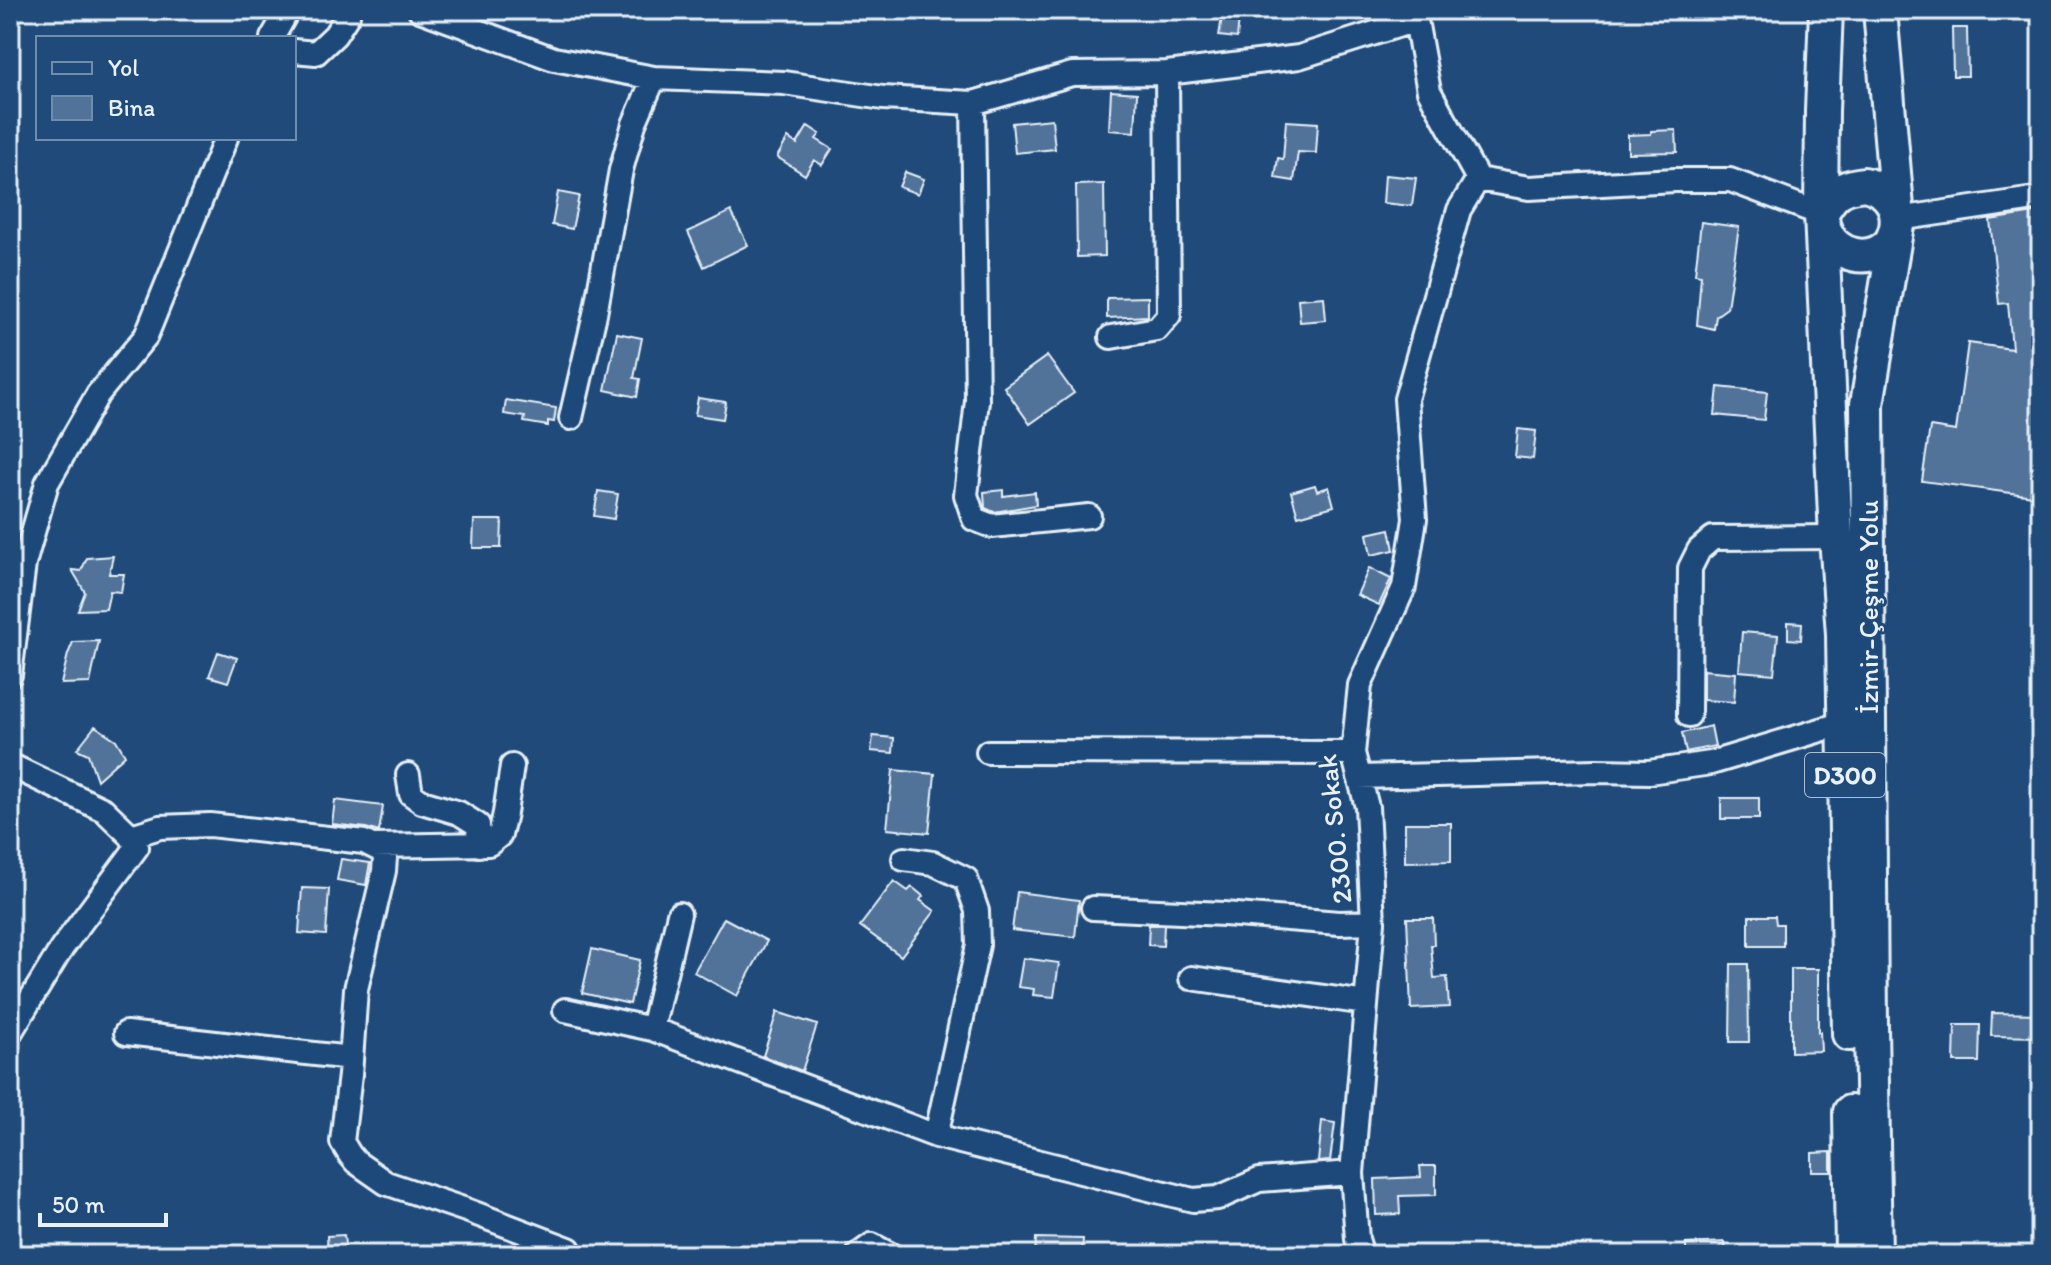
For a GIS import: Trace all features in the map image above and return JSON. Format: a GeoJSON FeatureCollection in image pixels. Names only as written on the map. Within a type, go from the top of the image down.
{"type":"FeatureCollection","features":[{"type":"Feature","properties":{"kind":"highway","name":"İzmir-Çeşme Yolu"},"geometry":{"type":"LineString","coordinates":[[1826,10],[1821,214],[1843,634],[1852,1255]]}},
{"type":"Feature","properties":{"kind":"highway","name":"İzmir-Çeşme Yolu"},"geometry":{"type":"LineString","coordinates":[[1875,1255],[1867,404],[1898,219],[1880,10]]}},
{"type":"Feature","properties":{"kind":"highway"},"geometry":{"type":"LineString","coordinates":[[1864,184],[1886,193],[1894,203],[1898,219],[1894,238],[1887,247],[1877,253],[1853,256],[1843,251],[1826,234],[1821,214],[1830,198],[1841,189],[1864,184]]}},
{"type":"Feature","properties":{"kind":"street"},"geometry":{"type":"LineString","coordinates":[[273,36],[288,10]]}},
{"type":"Feature","properties":{"kind":"street"},"geometry":{"type":"LineString","coordinates":[[296,51],[316,53],[335,35],[348,15],[347,10]]}},
{"type":"Feature","properties":{"kind":"street"},"geometry":{"type":"LineString","coordinates":[[420,10],[554,59],[654,78],[784,83],[883,98],[973,103],[1072,74],[1167,73],[1299,57],[1417,15],[1429,91],[1478,179],[1529,188],[1730,180],[1821,214]]}},
{"type":"Feature","properties":{"kind":"street"},"geometry":{"type":"LineString","coordinates":[[1111,337],[1157,329],[1169,315],[1167,73]]}},
{"type":"Feature","properties":{"kind":"street"},"geometry":{"type":"LineString","coordinates":[[571,418],[595,314],[621,170],[634,124],[654,78]]}},
{"type":"Feature","properties":{"kind":"street"},"geometry":{"type":"LineString","coordinates":[[973,103],[977,401],[966,495],[974,519],[992,526],[1089,516]]}},
{"type":"Feature","properties":{"kind":"street"},"geometry":{"type":"LineString","coordinates":[[10,675],[17,562],[47,483],[98,394],[146,336],[225,140]]}},
{"type":"Feature","properties":{"kind":"street","name":"2300. Sokak"},"geometry":{"type":"LineString","coordinates":[[1362,1255],[1357,1239],[1352,1173],[1373,922],[1367,807],[1353,753],[1360,685],[1404,587],[1415,519],[1406,399],[1459,210],[1478,179]]}},
{"type":"Feature","properties":{"kind":"street"},"geometry":{"type":"LineString","coordinates":[[1898,219],[2041,198]]}},
{"type":"Feature","properties":{"kind":"street"},"geometry":{"type":"LineString","coordinates":[[1689,715],[1690,568],[1699,550],[1713,538],[1836,537]]}},
{"type":"Feature","properties":{"kind":"street"},"geometry":{"type":"LineString","coordinates":[[1359,777],[1649,772],[1711,763],[1844,723]]}},
{"type":"Feature","properties":{"kind":"street"},"geometry":{"type":"LineString","coordinates":[[988,752],[1353,753]]}},
{"type":"Feature","properties":{"kind":"street"},"geometry":{"type":"LineString","coordinates":[[10,765],[104,810],[134,841]]}},
{"type":"Feature","properties":{"kind":"street"},"geometry":{"type":"LineString","coordinates":[[374,846],[489,844],[500,835],[512,766]]}},
{"type":"Feature","properties":{"kind":"street"},"geometry":{"type":"LineString","coordinates":[[408,775],[411,794],[422,802],[459,813],[478,825],[479,845]]}},
{"type":"Feature","properties":{"kind":"street"},"geometry":{"type":"LineString","coordinates":[[10,1033],[62,948],[134,841],[160,827],[210,825],[364,842],[382,851],[385,858],[356,989],[342,1142],[356,1162],[386,1183],[569,1249]]}},
{"type":"Feature","properties":{"kind":"street"},"geometry":{"type":"LineString","coordinates":[[904,859],[933,863],[966,879],[977,911],[978,945],[936,1136]]}},
{"type":"Feature","properties":{"kind":"street"},"geometry":{"type":"LineString","coordinates":[[1093,908],[1339,923],[1373,922]]}},
{"type":"Feature","properties":{"kind":"street"},"geometry":{"type":"LineString","coordinates":[[652,1029],[679,914]]}},
{"type":"Feature","properties":{"kind":"street"},"geometry":{"type":"LineString","coordinates":[[1191,978],[1366,1003]]}},
{"type":"Feature","properties":{"kind":"street"},"geometry":{"type":"LineString","coordinates":[[565,1010],[652,1029],[936,1136],[1193,1200],[1218,1198],[1259,1180],[1352,1173]]}},
{"type":"Feature","properties":{"kind":"street"},"geometry":{"type":"LineString","coordinates":[[126,1033],[351,1058]]}},
{"type":"Feature","properties":{"kind":"street"},"geometry":{"type":"LineString","coordinates":[[858,1255],[872,1245],[891,1255]]}},
{"type":"Feature","properties":{"kind":"building"},"geometry":{"type":"Polygon","coordinates":[[[1223,10],[1240,10],[1237,38],[1219,36],[1223,10]]]}},
{"type":"Feature","properties":{"kind":"building"},"geometry":{"type":"Polygon","coordinates":[[[1952,28],[1967,28],[1968,76],[1953,76],[1952,28]]]}},
{"type":"Feature","properties":{"kind":"building"},"geometry":{"type":"Polygon","coordinates":[[[1111,91],[1137,93],[1135,132],[1109,130],[1111,91]]]}},
{"type":"Feature","properties":{"kind":"building"},"geometry":{"type":"Polygon","coordinates":[[[1052,119],[1055,149],[1015,153],[1012,123],[1052,119]]]}},
{"type":"Feature","properties":{"kind":"building"},"geometry":{"type":"Polygon","coordinates":[[[1286,121],[1318,123],[1316,153],[1298,152],[1294,181],[1275,178],[1278,158],[1283,159],[1286,121]]]}},
{"type":"Feature","properties":{"kind":"building"},"geometry":{"type":"Polygon","coordinates":[[[808,126],[820,134],[816,139],[832,149],[822,165],[814,160],[805,175],[777,157],[788,138],[797,144],[808,126]]]}},
{"type":"Feature","properties":{"kind":"building"},"geometry":{"type":"Polygon","coordinates":[[[1676,130],[1677,152],[1628,153],[1628,135],[1676,130]]]}},
{"type":"Feature","properties":{"kind":"building"},"geometry":{"type":"Polygon","coordinates":[[[905,172],[924,179],[918,194],[899,187],[905,172]]]}},
{"type":"Feature","properties":{"kind":"building"},"geometry":{"type":"Polygon","coordinates":[[[1385,175],[1416,178],[1412,206],[1383,203],[1385,175]]]}},
{"type":"Feature","properties":{"kind":"building"},"geometry":{"type":"Polygon","coordinates":[[[1104,184],[1105,256],[1077,257],[1076,185],[1104,184]]]}},
{"type":"Feature","properties":{"kind":"building"},"geometry":{"type":"Polygon","coordinates":[[[558,192],[579,196],[572,229],[552,225],[558,192]]]}},
{"type":"Feature","properties":{"kind":"building"},"geometry":{"type":"Polygon","coordinates":[[[731,211],[748,245],[704,267],[688,232],[731,211]]]}},
{"type":"Feature","properties":{"kind":"building"},"geometry":{"type":"Polygon","coordinates":[[[2041,212],[2041,497],[1922,481],[1930,427],[1956,431],[1968,343],[2012,349],[2008,303],[1999,304],[1990,220],[2041,212]]]}},
{"type":"Feature","properties":{"kind":"building"},"geometry":{"type":"Polygon","coordinates":[[[1701,222],[1739,227],[1727,308],[1716,316],[1714,329],[1697,325],[1701,275],[1695,274],[1701,222]]]}},
{"type":"Feature","properties":{"kind":"building"},"geometry":{"type":"Polygon","coordinates":[[[1148,297],[1148,316],[1107,318],[1107,298],[1148,297]]]}},
{"type":"Feature","properties":{"kind":"building"},"geometry":{"type":"Polygon","coordinates":[[[1324,297],[1326,320],[1300,322],[1298,299],[1324,297]]]}},
{"type":"Feature","properties":{"kind":"building"},"geometry":{"type":"Polygon","coordinates":[[[617,333],[642,338],[634,378],[640,379],[637,397],[605,390],[617,333]]]}},
{"type":"Feature","properties":{"kind":"building"},"geometry":{"type":"Polygon","coordinates":[[[1047,356],[1074,393],[1030,424],[1004,387],[1047,356]]]}},
{"type":"Feature","properties":{"kind":"building"},"geometry":{"type":"Polygon","coordinates":[[[1718,387],[1767,392],[1764,420],[1715,415],[1718,387]]]}},
{"type":"Feature","properties":{"kind":"building"},"geometry":{"type":"Polygon","coordinates":[[[698,398],[726,402],[723,419],[695,415],[698,398]]]}},
{"type":"Feature","properties":{"kind":"building"},"geometry":{"type":"Polygon","coordinates":[[[506,400],[556,408],[554,422],[548,421],[548,426],[524,422],[525,417],[504,414],[506,400]]]}},
{"type":"Feature","properties":{"kind":"building"},"geometry":{"type":"Polygon","coordinates":[[[1518,429],[1536,431],[1533,459],[1515,457],[1518,429]]]}},
{"type":"Feature","properties":{"kind":"building"},"geometry":{"type":"Polygon","coordinates":[[[1315,485],[1317,491],[1329,487],[1334,506],[1298,516],[1291,492],[1315,485]]]}},
{"type":"Feature","properties":{"kind":"building"},"geometry":{"type":"Polygon","coordinates":[[[1003,490],[1003,496],[1035,492],[1036,505],[994,512],[985,508],[984,492],[1003,490]]]}},
{"type":"Feature","properties":{"kind":"building"},"geometry":{"type":"Polygon","coordinates":[[[598,491],[618,494],[614,519],[594,516],[598,491]]]}},
{"type":"Feature","properties":{"kind":"building"},"geometry":{"type":"Polygon","coordinates":[[[474,520],[502,520],[501,548],[473,548],[474,520]]]}},
{"type":"Feature","properties":{"kind":"building"},"geometry":{"type":"Polygon","coordinates":[[[1390,529],[1394,550],[1371,555],[1367,534],[1390,529]]]}},
{"type":"Feature","properties":{"kind":"building"},"geometry":{"type":"Polygon","coordinates":[[[113,556],[109,574],[124,574],[121,592],[110,591],[106,609],[78,610],[85,592],[72,570],[81,571],[87,558],[113,556]]]}},
{"type":"Feature","properties":{"kind":"building"},"geometry":{"type":"Polygon","coordinates":[[[1369,568],[1391,579],[1379,605],[1357,595],[1369,568]]]}},
{"type":"Feature","properties":{"kind":"building"},"geometry":{"type":"Polygon","coordinates":[[[1788,622],[1802,623],[1801,640],[1788,639],[1788,622]]]}},
{"type":"Feature","properties":{"kind":"building"},"geometry":{"type":"Polygon","coordinates":[[[1742,632],[1778,635],[1774,674],[1739,671],[1742,632]]]}},
{"type":"Feature","properties":{"kind":"building"},"geometry":{"type":"Polygon","coordinates":[[[99,641],[90,683],[61,684],[73,642],[99,641]]]}},
{"type":"Feature","properties":{"kind":"building"},"geometry":{"type":"Polygon","coordinates":[[[218,652],[237,658],[228,682],[209,676],[218,652]]]}},
{"type":"Feature","properties":{"kind":"building"},"geometry":{"type":"Polygon","coordinates":[[[1703,670],[1736,673],[1734,702],[1703,700],[1703,670]]]}},
{"type":"Feature","properties":{"kind":"building"},"geometry":{"type":"Polygon","coordinates":[[[95,726],[116,740],[125,755],[97,780],[88,754],[77,749],[95,726]]]}},
{"type":"Feature","properties":{"kind":"building"},"geometry":{"type":"Polygon","coordinates":[[[1711,726],[1715,746],[1686,752],[1682,733],[1711,726]]]}},
{"type":"Feature","properties":{"kind":"building"},"geometry":{"type":"Polygon","coordinates":[[[873,736],[894,738],[893,753],[871,751],[873,736]]]}},
{"type":"Feature","properties":{"kind":"building"},"geometry":{"type":"Polygon","coordinates":[[[893,770],[935,774],[929,833],[887,829],[893,770]]]}},
{"type":"Feature","properties":{"kind":"building"},"geometry":{"type":"Polygon","coordinates":[[[1721,798],[1759,798],[1759,819],[1721,819],[1721,798]]]}},
{"type":"Feature","properties":{"kind":"building"},"geometry":{"type":"Polygon","coordinates":[[[335,800],[383,806],[379,832],[332,824],[335,800]]]}},
{"type":"Feature","properties":{"kind":"building"},"geometry":{"type":"Polygon","coordinates":[[[1405,823],[1451,823],[1451,861],[1405,862],[1405,823]]]}},
{"type":"Feature","properties":{"kind":"building"},"geometry":{"type":"Polygon","coordinates":[[[341,859],[370,863],[366,885],[337,880],[341,859]]]}},
{"type":"Feature","properties":{"kind":"building"},"geometry":{"type":"Polygon","coordinates":[[[894,881],[908,891],[912,887],[923,896],[920,900],[935,911],[901,956],[860,926],[894,881]]]}},
{"type":"Feature","properties":{"kind":"building"},"geometry":{"type":"Polygon","coordinates":[[[302,888],[329,889],[326,935],[299,933],[302,888]]]}},
{"type":"Feature","properties":{"kind":"building"},"geometry":{"type":"Polygon","coordinates":[[[1017,892],[1079,900],[1075,937],[1012,930],[1017,892]]]}},
{"type":"Feature","properties":{"kind":"building"},"geometry":{"type":"Polygon","coordinates":[[[1749,916],[1775,916],[1776,924],[1783,924],[1783,946],[1749,946],[1749,916]]]}},
{"type":"Feature","properties":{"kind":"building"},"geometry":{"type":"Polygon","coordinates":[[[724,918],[767,941],[737,996],[694,972],[724,918]]]}},
{"type":"Feature","properties":{"kind":"building"},"geometry":{"type":"Polygon","coordinates":[[[1407,918],[1433,918],[1434,945],[1431,945],[1434,978],[1447,977],[1449,1007],[1411,1009],[1407,918]]]}},
{"type":"Feature","properties":{"kind":"building"},"geometry":{"type":"Polygon","coordinates":[[[1149,925],[1164,925],[1163,946],[1148,945],[1149,925]]]}},
{"type":"Feature","properties":{"kind":"building"},"geometry":{"type":"Polygon","coordinates":[[[592,949],[640,960],[630,1004],[582,993],[592,949]]]}},
{"type":"Feature","properties":{"kind":"building"},"geometry":{"type":"Polygon","coordinates":[[[1023,958],[1059,963],[1054,997],[1033,995],[1034,989],[1018,987],[1023,958]]]}},
{"type":"Feature","properties":{"kind":"building"},"geometry":{"type":"Polygon","coordinates":[[[1731,964],[1748,964],[1749,1042],[1730,1042],[1731,964]]]}},
{"type":"Feature","properties":{"kind":"building"},"geometry":{"type":"Polygon","coordinates":[[[1791,969],[1818,969],[1821,1051],[1791,1052],[1791,969]]]}},
{"type":"Feature","properties":{"kind":"building"},"geometry":{"type":"Polygon","coordinates":[[[777,1012],[817,1025],[802,1071],[763,1056],[777,1012]]]}},
{"type":"Feature","properties":{"kind":"building"},"geometry":{"type":"Polygon","coordinates":[[[1992,1013],[2041,1014],[2041,1037],[1991,1036],[1992,1013]]]}},
{"type":"Feature","properties":{"kind":"building"},"geometry":{"type":"Polygon","coordinates":[[[1955,1025],[1980,1025],[1979,1062],[1954,1062],[1955,1025]]]}},
{"type":"Feature","properties":{"kind":"building"},"geometry":{"type":"Polygon","coordinates":[[[1322,1121],[1335,1123],[1330,1161],[1318,1162],[1322,1121]]]}},
{"type":"Feature","properties":{"kind":"building"},"geometry":{"type":"Polygon","coordinates":[[[1831,1152],[1831,1172],[1812,1172],[1812,1153],[1831,1152]]]}},
{"type":"Feature","properties":{"kind":"building"},"geometry":{"type":"Polygon","coordinates":[[[1420,1166],[1436,1166],[1436,1195],[1399,1196],[1400,1214],[1376,1215],[1375,1179],[1421,1177],[1420,1166]]]}},
{"type":"Feature","properties":{"kind":"building"},"geometry":{"type":"Polygon","coordinates":[[[344,1235],[346,1255],[328,1255],[327,1236],[344,1235]]]}},
{"type":"Feature","properties":{"kind":"building"},"geometry":{"type":"Polygon","coordinates":[[[1036,1238],[1083,1239],[1082,1255],[1035,1255],[1036,1238]]]}},
{"type":"Feature","properties":{"kind":"building"},"geometry":{"type":"Polygon","coordinates":[[[1725,1242],[1726,1255],[1686,1255],[1686,1244],[1725,1242]]]}}]}
